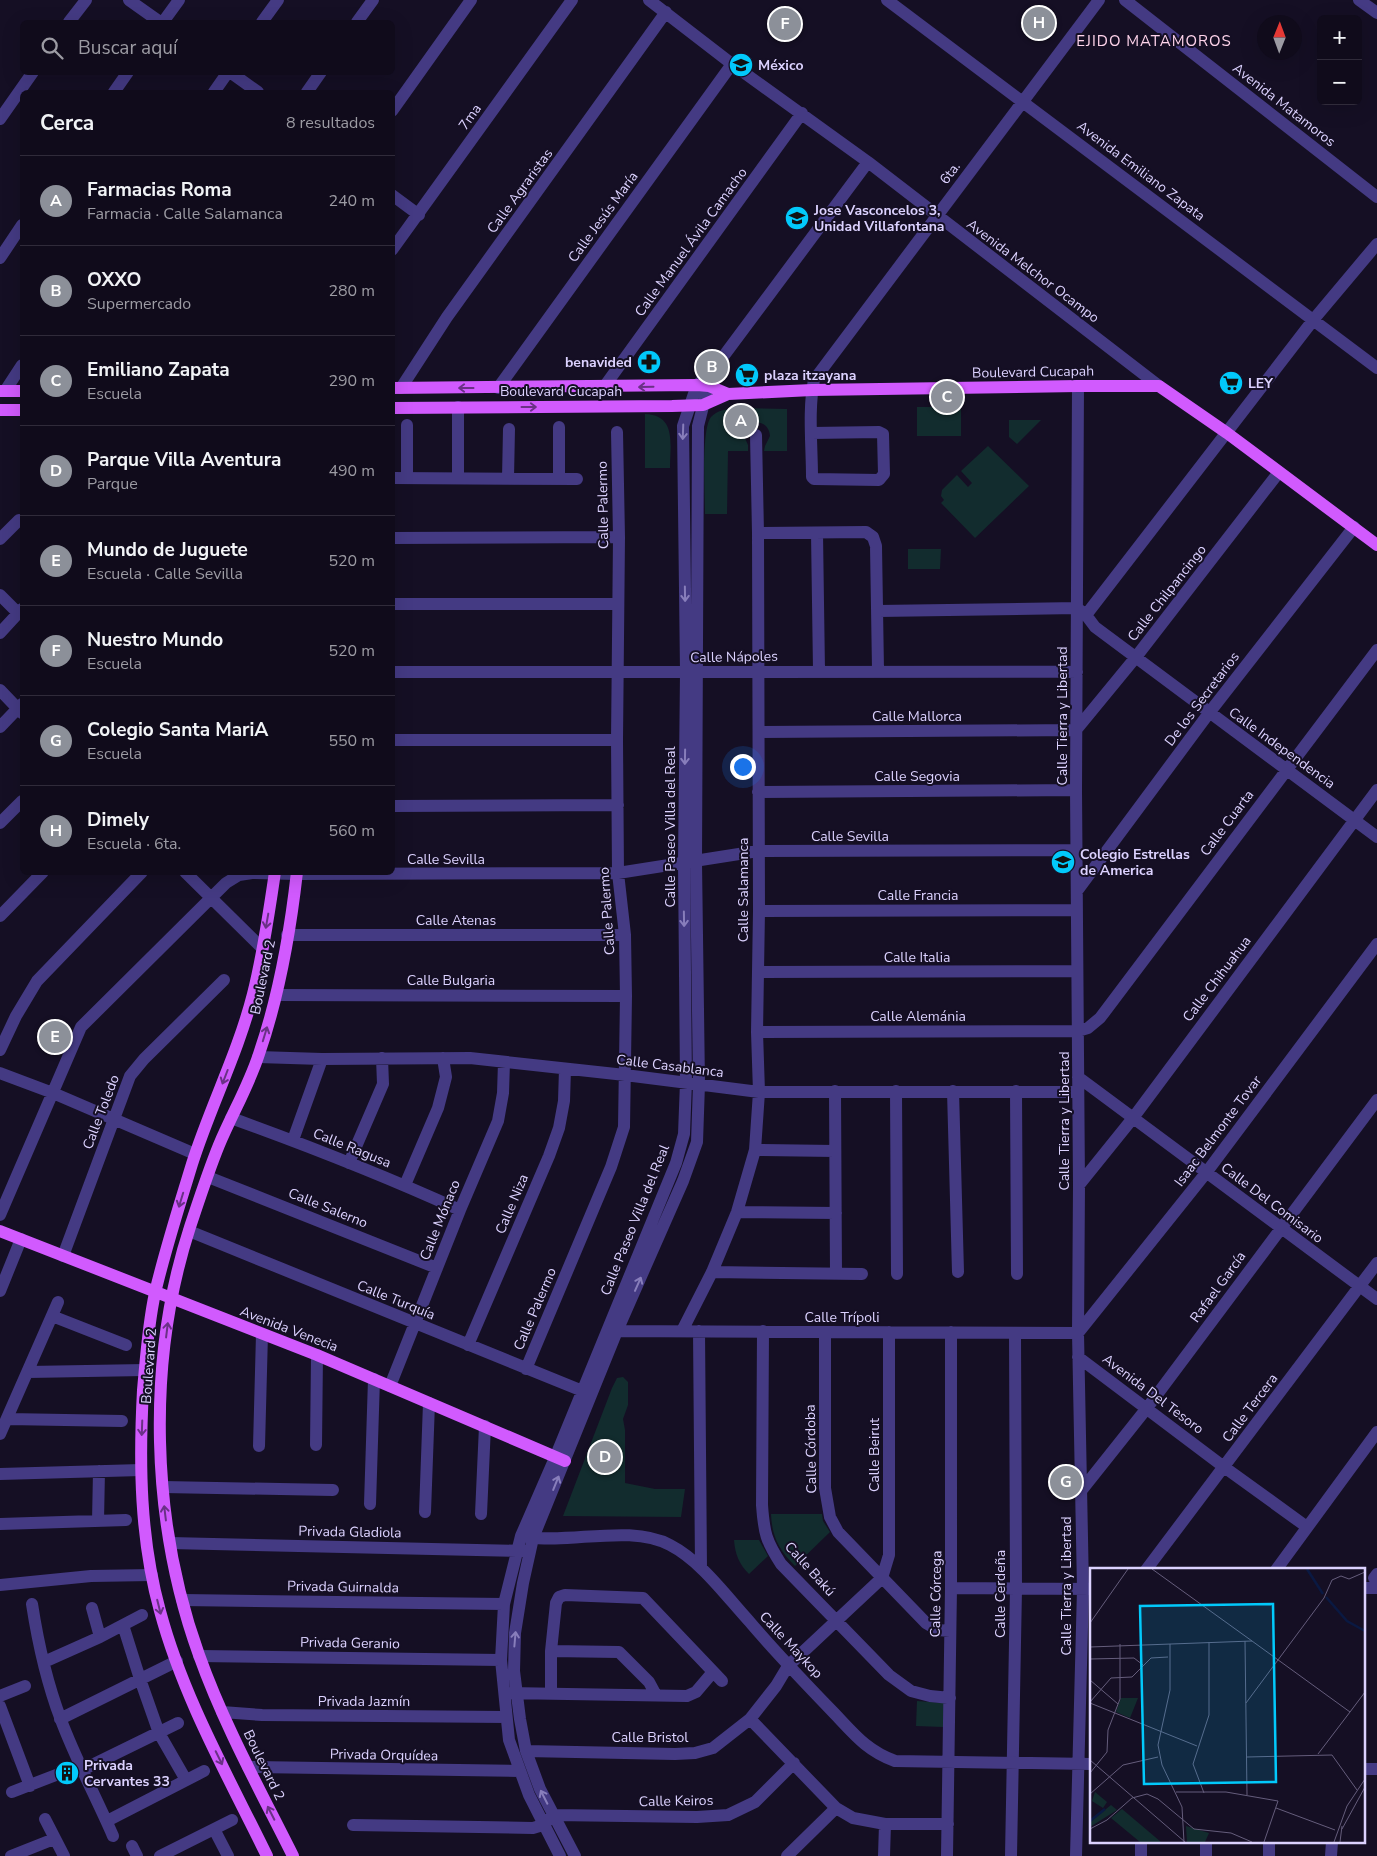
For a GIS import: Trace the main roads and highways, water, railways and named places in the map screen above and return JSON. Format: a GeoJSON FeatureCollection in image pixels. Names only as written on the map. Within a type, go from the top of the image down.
{"type":"FeatureCollection","features":[{"type":"Feature","properties":{"kind":"main road","name":"Boulevard Cucapah"},"geometry":{"type":"LineString","coordinates":[[397,388],[703,386],[728,394],[812,390],[1159,386]]}},
{"type":"Feature","properties":{"kind":"main road","name":"Avenida Melchor Ocampo"},"geometry":{"type":"LineString","coordinates":[[1159,386],[1377,545]]}},
{"type":"Feature","properties":{"kind":"main road"},"geometry":{"type":"LineString","coordinates":[[2,391],[20,391]]}},
{"type":"Feature","properties":{"kind":"main road","name":"Boulevard Cucapah"},"geometry":{"type":"LineString","coordinates":[[395,408],[703,405],[728,394]]}},
{"type":"Feature","properties":{"kind":"main road"},"geometry":{"type":"LineString","coordinates":[[0,410],[20,410]]}},
{"type":"Feature","properties":{"kind":"main road","name":"Boulevard 2"},"geometry":{"type":"LineString","coordinates":[[267,1856],[200,1719],[160,1612],[152,1576],[143,1516],[141,1470],[145,1370],[149,1327],[155,1292],[195,1154],[253,995],[275,875]]}},
{"type":"Feature","properties":{"kind":"main road","name":"Boulevard 2"},"geometry":{"type":"LineString","coordinates":[[294,1856],[248,1767],[222,1712],[199,1656],[182,1600],[170,1543],[163,1487],[161,1449],[162,1386],[171,1298],[189,1231],[231,1118],[258,1057],[277,995],[297,875]]}},
{"type":"Feature","properties":{"kind":"main road","name":"Avenida Venecia"},"geometry":{"type":"LineString","coordinates":[[0,1231],[374,1378],[560,1459]]}},
{"type":"Feature","properties":{"kind":"place","name":"Dimely"},"geometry":{"type":"Point","coordinates":[1039,23]}},
{"type":"Feature","properties":{"kind":"place","name":"Nuestro Mundo"},"geometry":{"type":"Point","coordinates":[785,24]}},
{"type":"Feature","properties":{"kind":"place","name":"México"},"geometry":{"type":"Point","coordinates":[741,65]}},
{"type":"Feature","properties":{"kind":"place","name":"Jose Vasconcelos 3, Unidad Villafontana"},"geometry":{"type":"Point","coordinates":[797,218]}},
{"type":"Feature","properties":{"kind":"place","name":"benavided"},"geometry":{"type":"Point","coordinates":[649,362]}},
{"type":"Feature","properties":{"kind":"place","name":"OXXO"},"geometry":{"type":"Point","coordinates":[712,367]}},
{"type":"Feature","properties":{"kind":"place","name":"plaza itzayana"},"geometry":{"type":"Point","coordinates":[747,375]}},
{"type":"Feature","properties":{"kind":"place","name":"LEY"},"geometry":{"type":"Point","coordinates":[1231,383]}},
{"type":"Feature","properties":{"kind":"place","name":"Emiliano Zapata"},"geometry":{"type":"Point","coordinates":[947,397]}},
{"type":"Feature","properties":{"kind":"place","name":"Farmacias Roma"},"geometry":{"type":"Point","coordinates":[741,421]}},
{"type":"Feature","properties":{"kind":"place","name":"Colegio Estrellas de America"},"geometry":{"type":"Point","coordinates":[1063,862]}},
{"type":"Feature","properties":{"kind":"place","name":"Mundo de Juguete"},"geometry":{"type":"Point","coordinates":[55,1037]}},
{"type":"Feature","properties":{"kind":"place","name":"Parque Villa Aventura"},"geometry":{"type":"Point","coordinates":[605,1457]}},
{"type":"Feature","properties":{"kind":"place","name":"Colegio Santa MariA"},"geometry":{"type":"Point","coordinates":[1066,1482]}},
{"type":"Feature","properties":{"kind":"place","name":"Privada Cervantes 33"},"geometry":{"type":"Point","coordinates":[67,1773]}},
{"type":"Feature","properties":{"kind":"district","name":"EJIDO MATAMOROS"},"geometry":{"type":"Point","coordinates":[1154,41]}}]}
